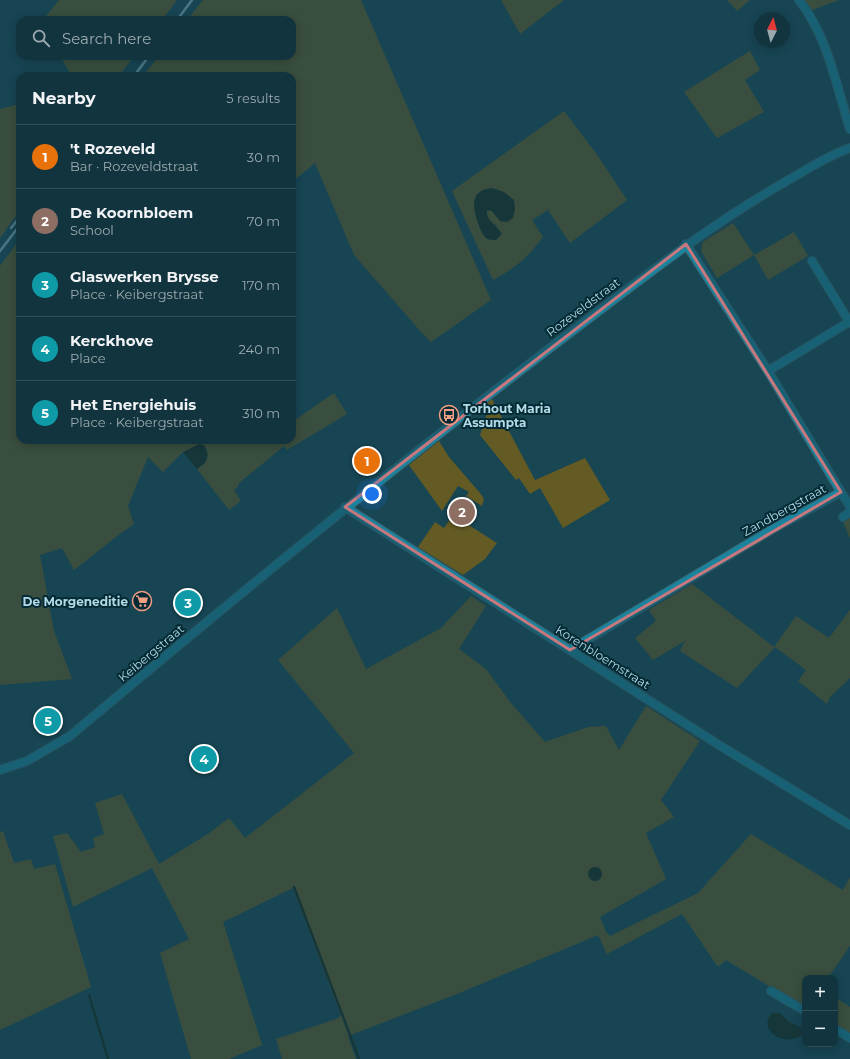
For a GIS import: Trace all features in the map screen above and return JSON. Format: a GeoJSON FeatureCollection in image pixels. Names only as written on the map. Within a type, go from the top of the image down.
{"type":"FeatureCollection","features":[{"type":"Feature","properties":{"kind":"street"},"geometry":{"type":"LineString","coordinates":[[799,0],[813,22],[824,44],[850,129]]}},
{"type":"Feature","properties":{"kind":"street","name":"Rozeveldstraat"},"geometry":{"type":"LineString","coordinates":[[345,507],[485,396],[686,244],[769,191],[830,156],[850,148]]}},
{"type":"Feature","properties":{"kind":"street","name":"Zandbergstraat"},"geometry":{"type":"LineString","coordinates":[[570,650],[773,529],[841,492],[768,372],[686,244]]}},
{"type":"Feature","properties":{"kind":"street"},"geometry":{"type":"LineString","coordinates":[[768,372],[849,322],[812,261]]}},
{"type":"Feature","properties":{"kind":"street"},"geometry":{"type":"LineString","coordinates":[[841,492],[850,506]]}},
{"type":"Feature","properties":{"kind":"street","name":"Korenbloemstraat"},"geometry":{"type":"LineString","coordinates":[[345,507],[792,791],[850,825]]}},
{"type":"Feature","properties":{"kind":"street","name":"Keibergstraat"},"geometry":{"type":"LineString","coordinates":[[0,770],[27,761],[70,736],[345,507]]}},
{"type":"Feature","properties":{"kind":"street"},"geometry":{"type":"LineString","coordinates":[[771,991],[802,1009]]}},
{"type":"Feature","properties":{"kind":"street"},"geometry":{"type":"LineString","coordinates":[[838,1031],[850,1038]]}},
{"type":"Feature","properties":{"kind":"highlighted area"},"geometry":{"type":"Polygon","coordinates":[[[686,244],[841,492],[570,650],[345,507],[686,244]]]}},
{"type":"Feature","properties":{"kind":"shaded area"},"geometry":{"type":"Polygon","coordinates":[[[59,0],[177,0],[165,16],[46,16],[59,0]]]}},
{"type":"Feature","properties":{"kind":"shaded area"},"geometry":{"type":"Polygon","coordinates":[[[203,0],[361,0],[491,300],[431,342],[354,255],[315,163],[296,179],[296,72],[146,72],[156,60],[296,60],[296,16],[190,16],[203,0]]]}},
{"type":"Feature","properties":{"kind":"shaded area"},"geometry":{"type":"Polygon","coordinates":[[[501,0],[564,0],[520,34],[501,0]]]}},
{"type":"Feature","properties":{"kind":"shaded area"},"geometry":{"type":"Polygon","coordinates":[[[727,0],[750,0],[737,11],[727,0]]]}},
{"type":"Feature","properties":{"kind":"shaded area"},"geometry":{"type":"Polygon","coordinates":[[[804,0],[839,0],[812,10],[804,0]]]}},
{"type":"Feature","properties":{"kind":"shaded area"},"geometry":{"type":"Polygon","coordinates":[[[750,51],[760,70],[745,80],[764,112],[717,138],[684,92],[750,51]]]}},
{"type":"Feature","properties":{"kind":"shaded area"},"geometry":{"type":"Polygon","coordinates":[[[62,60],[131,60],[122,72],[70,72],[62,60]]]}},
{"type":"Feature","properties":{"kind":"shaded area"},"geometry":{"type":"Polygon","coordinates":[[[16,105],[16,216],[0,238],[0,109],[16,105]]]}},
{"type":"Feature","properties":{"kind":"shaded area"},"geometry":{"type":"Polygon","coordinates":[[[564,111],[598,156],[627,200],[570,243],[548,210],[532,220],[543,237],[532,251],[521,262],[493,280],[452,191],[564,111]],[[492,188],[479,228],[498,226],[487,216],[487,211],[491,210],[496,216],[492,188]]]}},
{"type":"Feature","properties":{"kind":"shaded area"},"geometry":{"type":"Polygon","coordinates":[[[492,188],[504,192],[514,200],[515,209],[513,218],[507,222],[500,221],[491,210],[487,211],[488,218],[502,234],[496,240],[487,239],[482,233],[476,217],[474,205],[476,195],[485,189],[492,188]]]}},
{"type":"Feature","properties":{"kind":"shaded area"},"geometry":{"type":"Polygon","coordinates":[[[733,223],[754,255],[717,278],[701,251],[703,242],[733,223]]]}},
{"type":"Feature","properties":{"kind":"shaded area"},"geometry":{"type":"Polygon","coordinates":[[[794,232],[808,256],[768,280],[754,255],[794,232]]]}},
{"type":"Feature","properties":{"kind":"shaded area"},"geometry":{"type":"Polygon","coordinates":[[[16,244],[16,444],[296,444],[296,419],[334,393],[347,414],[287,450],[284,446],[239,483],[234,490],[241,501],[229,510],[197,469],[207,460],[207,450],[204,445],[183,452],[163,472],[148,457],[128,506],[134,524],[74,570],[62,548],[40,555],[54,631],[72,679],[0,685],[0,266],[16,244]]]}},
{"type":"Feature","properties":{"kind":"shaded area"},"geometry":{"type":"Polygon","coordinates":[[[492,399],[535,480],[585,458],[610,500],[563,528],[540,488],[530,494],[519,478],[516,480],[480,435],[489,408],[486,404],[492,399]]]}},
{"type":"Feature","properties":{"kind":"shaded area"},"geometry":{"type":"Polygon","coordinates":[[[439,441],[449,457],[484,499],[482,506],[466,496],[469,492],[458,486],[442,511],[409,465],[439,441]]]}},
{"type":"Feature","properties":{"kind":"shaded area"},"geometry":{"type":"Polygon","coordinates":[[[199,444],[204,445],[208,455],[205,463],[197,469],[183,452],[199,444]]]}},
{"type":"Feature","properties":{"kind":"shaded area"},"geometry":{"type":"Polygon","coordinates":[[[453,515],[497,543],[485,559],[463,575],[418,547],[435,522],[444,528],[453,515]]]}},
{"type":"Feature","properties":{"kind":"shaded area"},"geometry":{"type":"Polygon","coordinates":[[[850,517],[850,538],[843,522],[850,517]]]}},
{"type":"Feature","properties":{"kind":"shaded area"},"geometry":{"type":"Polygon","coordinates":[[[692,584],[774,647],[796,616],[829,638],[850,610],[850,678],[830,697],[827,704],[798,681],[806,670],[775,647],[737,688],[680,651],[685,641],[653,660],[635,638],[656,621],[649,610],[692,584]]]}},
{"type":"Feature","properties":{"kind":"shaded area"},"geometry":{"type":"Polygon","coordinates":[[[471,596],[486,606],[459,649],[486,669],[511,703],[545,742],[588,727],[606,726],[619,750],[646,706],[700,741],[661,800],[674,817],[646,833],[666,879],[600,917],[606,932],[610,936],[698,893],[751,834],[843,890],[850,877],[850,946],[830,975],[802,975],[802,1006],[726,960],[718,967],[682,914],[607,954],[598,935],[457,994],[348,1036],[356,1059],[282,1059],[276,1039],[341,1016],[293,888],[223,922],[262,1045],[229,1059],[191,1059],[160,953],[189,939],[152,868],[73,907],[53,836],[67,833],[81,852],[95,847],[93,838],[104,834],[95,803],[122,794],[159,864],[208,834],[229,818],[245,838],[354,753],[278,660],[337,608],[366,669],[441,628],[471,596]]]}},
{"type":"Feature","properties":{"kind":"shaded area"},"geometry":{"type":"Polygon","coordinates":[[[3,831],[14,863],[31,859],[34,869],[55,864],[91,987],[0,1030],[0,832],[3,831]]]}},
{"type":"Feature","properties":{"kind":"shaded area"},"geometry":{"type":"Polygon","coordinates":[[[592,867],[598,867],[602,871],[602,877],[598,881],[592,881],[588,877],[588,871],[592,867]]]}},
{"type":"Feature","properties":{"kind":"shaded area"},"geometry":{"type":"Polygon","coordinates":[[[838,999],[850,1007],[850,1034],[838,1027],[838,999]]]}},
{"type":"Feature","properties":{"kind":"shaded area"},"geometry":{"type":"Polygon","coordinates":[[[772,1013],[780,1013],[789,1022],[801,1027],[802,1034],[789,1040],[782,1039],[771,1032],[768,1026],[768,1020],[772,1013]]]}},
{"type":"Feature","properties":{"kind":"waterway"},"geometry":{"type":"LineString","coordinates":[[294,887],[359,1059]]}},
{"type":"Feature","properties":{"kind":"waterway"},"geometry":{"type":"LineString","coordinates":[[89,995],[108,1059]]}},
{"type":"Feature","properties":{"kind":"railway"},"geometry":{"type":"LineString","coordinates":[[180,16],[192,0]]}},
{"type":"Feature","properties":{"kind":"railway"},"geometry":{"type":"LineString","coordinates":[[137,72],[146,60]]}},
{"type":"Feature","properties":{"kind":"railway"},"geometry":{"type":"LineString","coordinates":[[11,228],[16,222]]}},
{"type":"Feature","properties":{"kind":"railway"},"geometry":{"type":"LineString","coordinates":[[0,251],[16,230]]}},
{"type":"Feature","properties":{"kind":"place","name":"Torhout Maria Assumpta"},"geometry":{"type":"Point","coordinates":[449,415]}},
{"type":"Feature","properties":{"kind":"place","name":"'t Rozeveld"},"geometry":{"type":"Point","coordinates":[367,461]}},
{"type":"Feature","properties":{"kind":"place","name":"De Koornbloem"},"geometry":{"type":"Point","coordinates":[462,512]}},
{"type":"Feature","properties":{"kind":"place","name":"De Morgeneditie"},"geometry":{"type":"Point","coordinates":[142,601]}},
{"type":"Feature","properties":{"kind":"place","name":"Glaswerken Brysse"},"geometry":{"type":"Point","coordinates":[188,603]}},
{"type":"Feature","properties":{"kind":"place","name":"Het Energiehuis"},"geometry":{"type":"Point","coordinates":[48,721]}},
{"type":"Feature","properties":{"kind":"place","name":"Kerckhove"},"geometry":{"type":"Point","coordinates":[204,759]}}]}
